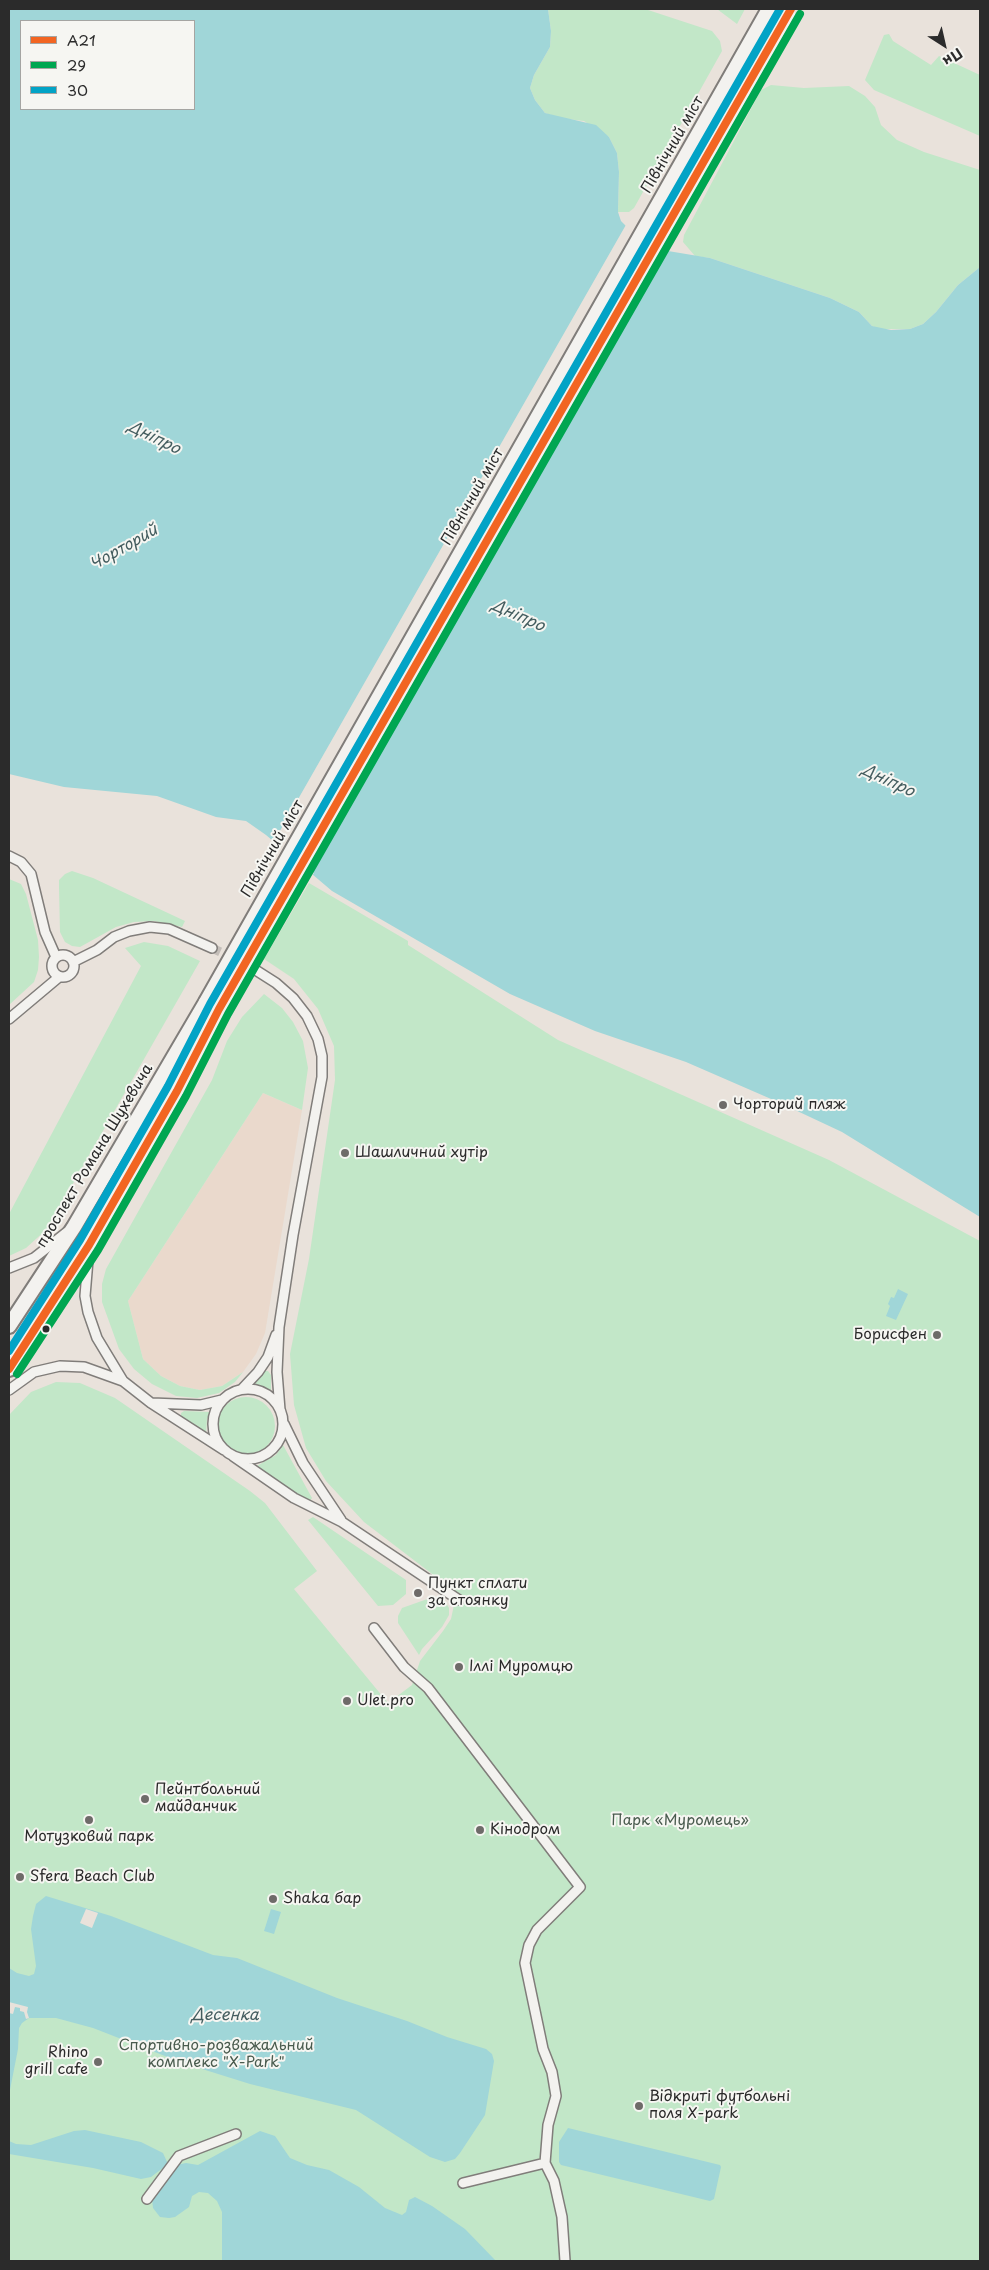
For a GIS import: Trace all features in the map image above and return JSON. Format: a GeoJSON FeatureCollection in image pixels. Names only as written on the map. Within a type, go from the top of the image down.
{"type":"FeatureCollection","features":[{"type":"Feature","properties":{"kind":"main road","name":"Північний міст"},"geometry":{"type":"LineString","coordinates":[[206,1002],[769,9]]}},
{"type":"Feature","properties":{"kind":"main road"},"geometry":{"type":"LineString","coordinates":[[9,1369],[89,1245],[177,1091],[219,1009],[790,11]]}},
{"type":"Feature","properties":{"kind":"main road","name":"проспект Романа Шухевича"},"geometry":{"type":"LineString","coordinates":[[9,1326],[74,1227],[206,1002]]}},
{"type":"Feature","properties":{"kind":"street"},"geometry":{"type":"LineString","coordinates":[[9,856],[20,862],[31,874],[45,932],[56,957]]}},
{"type":"Feature","properties":{"kind":"street"},"geometry":{"type":"LineString","coordinates":[[73,962],[96,950],[114,937],[129,931],[150,927],[169,928],[212,948]]}},
{"type":"Feature","properties":{"kind":"street"},"geometry":{"type":"LineString","coordinates":[[66,956],[73,962],[74,968],[71,974],[66,977],[60,977],[54,974],[52,962],[56,957],[66,956]]}},
{"type":"Feature","properties":{"kind":"street"},"geometry":{"type":"LineString","coordinates":[[254,969],[276,983],[293,998],[307,1016],[318,1038],[322,1056],[322,1077],[292,1235],[279,1327],[277,1372],[280,1410],[284,1424],[303,1464],[342,1522]]}},
{"type":"Feature","properties":{"kind":"street"},"geometry":{"type":"LineString","coordinates":[[9,1019],[60,977]]}},
{"type":"Feature","properties":{"kind":"street"},"geometry":{"type":"LineString","coordinates":[[9,1268],[34,1258],[74,1227]]}},
{"type":"Feature","properties":{"kind":"street"},"geometry":{"type":"LineString","coordinates":[[89,1245],[85,1296],[88,1312],[106,1354],[123,1381]]}},
{"type":"Feature","properties":{"kind":"street"},"geometry":{"type":"LineString","coordinates":[[242,1389],[258,1372],[268,1357],[279,1327]]}},
{"type":"Feature","properties":{"kind":"street"},"geometry":{"type":"LineString","coordinates":[[9,1390],[34,1372],[60,1366],[84,1367],[123,1381],[152,1403],[294,1498],[342,1522],[459,1600]]}},
{"type":"Feature","properties":{"kind":"street"},"geometry":{"type":"LineString","coordinates":[[224,1450],[217,1441],[213,1431],[213,1420],[216,1409],[222,1400],[231,1393],[242,1389],[254,1389],[265,1393],[274,1400],[280,1410]]}},
{"type":"Feature","properties":{"kind":"street"},"geometry":{"type":"LineString","coordinates":[[152,1403],[201,1405],[222,1400]]}},
{"type":"Feature","properties":{"kind":"street"},"geometry":{"type":"LineString","coordinates":[[233,1456],[244,1459],[255,1458],[265,1454],[274,1447],[280,1438],[284,1424]]}},
{"type":"Feature","properties":{"kind":"street"},"geometry":{"type":"LineString","coordinates":[[374,1628],[404,1666],[428,1688],[580,1887],[537,1930],[526,1955],[525,1963],[543,2049],[552,2072],[556,2096],[548,2125],[545,2164],[554,2181],[562,2217],[565,2261]]}},
{"type":"Feature","properties":{"kind":"street"},"geometry":{"type":"LineString","coordinates":[[147,2199],[179,2156],[236,2134]]}},
{"type":"Feature","properties":{"kind":"street"},"geometry":{"type":"LineString","coordinates":[[463,2183],[545,2164]]}},
{"type":"Feature","properties":{"kind":"shaded area"},"geometry":{"type":"Polygon","coordinates":[[[263,1093],[302,1110],[265,1333],[256,1354],[243,1372],[222,1386],[200,1390],[180,1386],[161,1376],[143,1359],[128,1301],[263,1093]]]}},
{"type":"Feature","properties":{"kind":"green space"},"geometry":{"type":"Polygon","coordinates":[[[548,9],[645,9],[712,31],[720,41],[722,51],[634,208],[629,212],[618,212],[619,172],[617,153],[609,137],[584,121],[559,118],[545,113],[535,100],[530,88],[534,75],[550,47],[551,31],[548,9]]]}},
{"type":"Feature","properties":{"kind":"green space"},"geometry":{"type":"Polygon","coordinates":[[[717,9],[745,9],[737,24],[717,9]]]}},
{"type":"Feature","properties":{"kind":"green space"},"geometry":{"type":"Polygon","coordinates":[[[889,34],[893,41],[931,65],[939,56],[980,75],[980,136],[874,90],[865,80],[884,35],[889,34]]]}},
{"type":"Feature","properties":{"kind":"green space"},"geometry":{"type":"Polygon","coordinates":[[[771,85],[804,88],[849,86],[865,96],[875,107],[881,125],[897,140],[924,152],[980,170],[980,267],[958,285],[936,312],[923,324],[910,329],[880,329],[872,326],[859,312],[830,298],[710,258],[695,256],[683,242],[684,235],[761,90],[771,85]]]}},
{"type":"Feature","properties":{"kind":"green space"},"geometry":{"type":"Polygon","coordinates":[[[72,871],[93,878],[185,921],[182,927],[154,921],[134,922],[116,927],[80,947],[72,946],[65,942],[60,932],[59,880],[65,874],[72,871]]]}},
{"type":"Feature","properties":{"kind":"green space"},"geometry":{"type":"Polygon","coordinates":[[[9,879],[21,884],[26,894],[38,940],[39,957],[38,970],[34,982],[9,1005],[9,879]]]}},
{"type":"Feature","properties":{"kind":"green space","name":"Парк «Муромець»"},"geometry":{"type":"Polygon","coordinates":[[[309,883],[408,941],[408,945],[558,1040],[829,1160],[980,1241],[980,2261],[9,2261],[9,1415],[31,1392],[56,1382],[80,1383],[115,1398],[250,1491],[265,1503],[317,1571],[294,1589],[388,1703],[412,1685],[420,1661],[451,1619],[457,1593],[364,1522],[326,1481],[306,1448],[294,1405],[290,1354],[309,1259],[335,1080],[334,1046],[318,1009],[294,979],[264,959],[309,883]]]}},
{"type":"Feature","properties":{"kind":"green space"},"geometry":{"type":"Polygon","coordinates":[[[144,942],[168,946],[200,961],[47,1229],[26,1248],[9,1256],[9,1214],[141,966],[125,948],[144,942]]]}},
{"type":"Feature","properties":{"kind":"green space"},"geometry":{"type":"Polygon","coordinates":[[[264,994],[282,1008],[293,1022],[303,1041],[308,1068],[302,1110],[263,1093],[128,1301],[143,1359],[161,1376],[180,1386],[200,1390],[222,1386],[243,1372],[235,1382],[219,1393],[197,1398],[176,1396],[152,1384],[134,1369],[119,1349],[102,1302],[102,1284],[106,1269],[212,1080],[227,1041],[242,1017],[264,994]]]}},
{"type":"Feature","properties":{"kind":"green space"},"geometry":{"type":"Polygon","coordinates":[[[265,1371],[268,1371],[271,1375],[271,1391],[268,1393],[256,1387],[255,1384],[265,1371]]]}},
{"type":"Feature","properties":{"kind":"green space"},"geometry":{"type":"Polygon","coordinates":[[[246,1397],[257,1399],[270,1410],[275,1426],[273,1437],[262,1450],[246,1455],[235,1453],[222,1442],[217,1426],[219,1415],[230,1402],[246,1397]]]}},
{"type":"Feature","properties":{"kind":"green space"},"geometry":{"type":"Polygon","coordinates":[[[184,1411],[211,1412],[207,1419],[206,1434],[181,1417],[181,1413],[184,1411]]]}},
{"type":"Feature","properties":{"kind":"green space"},"geometry":{"type":"Polygon","coordinates":[[[283,1445],[312,1498],[310,1501],[307,1501],[255,1467],[276,1455],[283,1445]]]}},
{"type":"Feature","properties":{"kind":"green space"},"geometry":{"type":"Polygon","coordinates":[[[313,1517],[406,1580],[406,1594],[393,1605],[378,1606],[308,1520],[313,1517]]]}},
{"type":"Feature","properties":{"kind":"green space"},"geometry":{"type":"Polygon","coordinates":[[[433,1597],[440,1598],[446,1603],[449,1608],[449,1615],[442,1627],[419,1655],[398,1623],[398,1616],[402,1608],[433,1597]]]}},
{"type":"Feature","properties":{"kind":"water"},"geometry":{"type":"Polygon","coordinates":[[[9,9],[548,9],[551,31],[550,47],[534,75],[530,88],[535,100],[545,113],[596,125],[609,137],[617,153],[619,172],[618,212],[621,221],[636,236],[662,250],[710,258],[830,298],[859,312],[872,326],[891,330],[910,329],[923,324],[936,312],[958,285],[980,267],[980,1217],[842,1132],[686,1062],[595,1031],[510,994],[332,891],[266,835],[246,821],[216,817],[157,796],[64,787],[9,774],[9,9]]]}},
{"type":"Feature","properties":{"kind":"water"},"geometry":{"type":"Polygon","coordinates":[[[898,1289],[908,1294],[896,1320],[886,1316],[891,1297],[894,1298],[898,1289]]]}},
{"type":"Feature","properties":{"kind":"water","name":"Десенка"},"geometry":{"type":"Polygon","coordinates":[[[46,1896],[111,1916],[213,1955],[237,1958],[337,1998],[486,2049],[492,2054],[494,2061],[485,2115],[455,2159],[445,2162],[430,2157],[356,2110],[250,2084],[183,2063],[93,2028],[56,2018],[29,2018],[22,2023],[19,2028],[18,2049],[9,2095],[9,1968],[17,1973],[29,1976],[34,1974],[36,1966],[31,1929],[33,1916],[36,1904],[46,1896]]]}},
{"type":"Feature","properties":{"kind":"water"},"geometry":{"type":"Polygon","coordinates":[[[271,1909],[281,1912],[274,1934],[264,1931],[271,1909]]]}},
{"type":"Feature","properties":{"kind":"water"},"geometry":{"type":"Polygon","coordinates":[[[568,2128],[720,2165],[714,2199],[710,2201],[561,2165],[559,2162],[559,2142],[568,2128]]]}},
{"type":"Feature","properties":{"kind":"water"},"geometry":{"type":"Polygon","coordinates":[[[85,2130],[141,2142],[163,2153],[168,2164],[151,2177],[141,2179],[93,2168],[9,2154],[9,2141],[16,2144],[31,2145],[74,2131],[85,2130]]]}},
{"type":"Feature","properties":{"kind":"water"},"geometry":{"type":"Polygon","coordinates":[[[260,2131],[275,2136],[290,2158],[307,2165],[329,2170],[359,2187],[385,2208],[402,2215],[406,2212],[409,2200],[415,2197],[432,2206],[465,2229],[496,2261],[222,2261],[222,2212],[217,2201],[208,2193],[199,2192],[192,2196],[189,2207],[175,2217],[169,2218],[160,2217],[153,2208],[152,2199],[176,2165],[186,2163],[198,2165],[260,2131]]]}},
{"type":"Feature","properties":{"kind":"pier"},"geometry":{"type":"Polygon","coordinates":[[[627,223],[638,234],[666,248],[310,870],[314,873],[312,876],[273,843],[627,223]]]}},
{"type":"Feature","properties":{"kind":"pier"},"geometry":{"type":"Polygon","coordinates":[[[86,1909],[98,1913],[92,1928],[80,1923],[86,1909]]]}},
{"type":"Feature","properties":{"kind":"pier"},"geometry":{"type":"Polygon","coordinates":[[[9,2002],[28,2007],[29,2018],[26,2019],[24,2012],[20,2011],[20,2008],[15,2007],[13,2014],[9,2013],[9,2002]]]}},
{"type":"Feature","properties":{"kind":"tunnel"},"geometry":{"type":"LineString","coordinates":[[212,948],[235,959]]}},
{"type":"Feature","properties":{"kind":"transit line","name":"30"},"geometry":{"type":"LineString","coordinates":[[9,1351],[80,1240],[168,1086],[210,1004],[780,9]]}},
{"type":"Feature","properties":{"kind":"transit line","name":"А21"},"geometry":{"type":"LineString","coordinates":[[9,1369],[89,1245],[177,1091],[219,1009],[791,9]]}},
{"type":"Feature","properties":{"kind":"transit line","name":"29"},"geometry":{"type":"LineString","coordinates":[[17,1374],[98,1250],[186,1096],[228,1014],[800,14]]}},
{"type":"Feature","properties":{"kind":"place","name":"Чорторий пляж"},"geometry":{"type":"Point","coordinates":[723,1105]}},
{"type":"Feature","properties":{"kind":"place","name":"Шашличний хутір"},"geometry":{"type":"Point","coordinates":[345,1153]}},
{"type":"Feature","properties":{"kind":"place","name":"Борисфен"},"geometry":{"type":"Point","coordinates":[937,1335]}},
{"type":"Feature","properties":{"kind":"place","name":"Пункт сплати за стоянку"},"geometry":{"type":"Point","coordinates":[418,1593]}},
{"type":"Feature","properties":{"kind":"place","name":"Іллі Муромцю"},"geometry":{"type":"Point","coordinates":[459,1667]}},
{"type":"Feature","properties":{"kind":"place","name":"Ulet.pro"},"geometry":{"type":"Point","coordinates":[347,1701]}},
{"type":"Feature","properties":{"kind":"place","name":"Пейнтбольний майданчик"},"geometry":{"type":"Point","coordinates":[145,1799]}},
{"type":"Feature","properties":{"kind":"place","name":"Мотузковий парк"},"geometry":{"type":"Point","coordinates":[89,1820]}},
{"type":"Feature","properties":{"kind":"place","name":"Кінодром"},"geometry":{"type":"Point","coordinates":[480,1830]}},
{"type":"Feature","properties":{"kind":"place","name":"Sfera Beach Club"},"geometry":{"type":"Point","coordinates":[20,1877]}},
{"type":"Feature","properties":{"kind":"place","name":"Shaka бар"},"geometry":{"type":"Point","coordinates":[273,1899]}},
{"type":"Feature","properties":{"kind":"place","name":"Rhino grill cafe"},"geometry":{"type":"Point","coordinates":[98,2062]}},
{"type":"Feature","properties":{"kind":"place","name":"Відкриті футбольні поля X-park"},"geometry":{"type":"Point","coordinates":[639,2106]}},
{"type":"Feature","properties":{"kind":"water label","name":"Дніпро"},"geometry":{"type":"Point","coordinates":[154,438]}},
{"type":"Feature","properties":{"kind":"water label","name":"Чорторий"},"geometry":{"type":"Point","coordinates":[124,548]}},
{"type":"Feature","properties":{"kind":"water label","name":"Дніпро"},"geometry":{"type":"Point","coordinates":[518,616]}},
{"type":"Feature","properties":{"kind":"water label","name":"Дніпро"},"geometry":{"type":"Point","coordinates":[888,781]}},
{"type":"Feature","properties":{"kind":"park label","name":"Спортивно-розважальний комплекс \"Х-Park\""},"geometry":{"type":"Point","coordinates":[216,2054]}}]}
